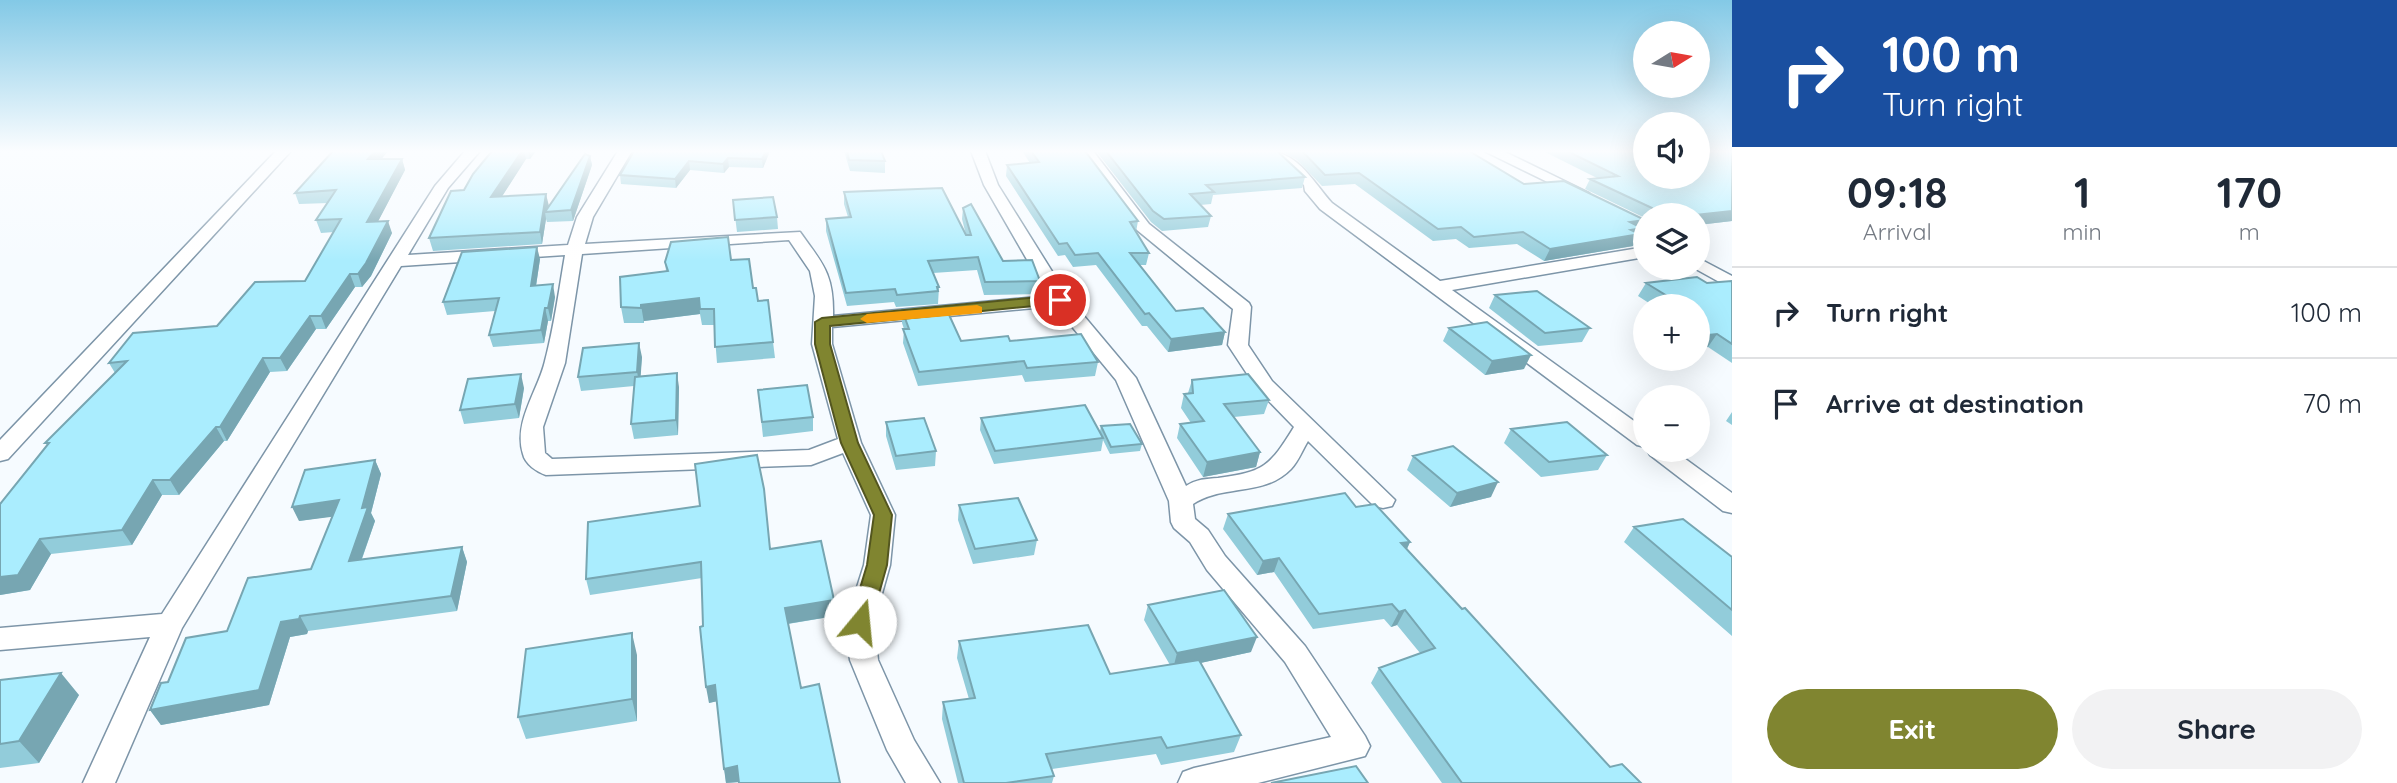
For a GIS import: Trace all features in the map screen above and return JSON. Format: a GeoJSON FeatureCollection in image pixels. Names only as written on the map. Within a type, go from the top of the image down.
{"type":"FeatureCollection","features":[{"type":"Feature","properties":{"kind":"street"},"geometry":{"type":"LineString","coordinates":[[0,454],[250,188]]}},
{"type":"Feature","properties":{"kind":"street"},"geometry":{"type":"LineString","coordinates":[[99,783],[170,624],[441,188]]}},
{"type":"Feature","properties":{"kind":"street"},"geometry":{"type":"LineString","coordinates":[[603,188],[585,217],[575,248],[555,363],[532,426],[534,455],[546,467],[811,457],[850,443]]}},
{"type":"Feature","properties":{"kind":"street"},"geometry":{"type":"LineString","coordinates":[[993,188],[1060,300],[1126,378],[1181,501],[1183,522],[1199,536],[1216,563],[1296,654],[1354,746],[1195,783]]}},
{"type":"Feature","properties":{"kind":"street"},"geometry":{"type":"LineString","coordinates":[[1113,188],[1143,227],[1241,307],[1238,345],[1264,385],[1383,500]]}},
{"type":"Feature","properties":{"kind":"street"},"geometry":{"type":"LineString","coordinates":[[1312,188],[1326,206],[1633,431]]}},
{"type":"Feature","properties":{"kind":"street"},"geometry":{"type":"LineString","coordinates":[[1568,188],[1596,201]]}},
{"type":"Feature","properties":{"kind":"street"},"geometry":{"type":"LineString","coordinates":[[397,261],[575,248],[645,247],[794,235],[819,271],[824,296],[822,344],[850,443],[883,515],[877,565],[860,622],[864,660],[902,750],[924,783]]}},
{"type":"Feature","properties":{"kind":"street"},"geometry":{"type":"LineString","coordinates":[[1439,287],[1633,254]]}},
{"type":"Feature","properties":{"kind":"street"},"geometry":{"type":"LineString","coordinates":[[1710,270],[1732,284]]}},
{"type":"Feature","properties":{"kind":"street"},"geometry":{"type":"LineString","coordinates":[[822,322],[1060,300]]}},
{"type":"Feature","properties":{"kind":"street"},"geometry":{"type":"LineString","coordinates":[[1181,501],[1200,488],[1256,481],[1283,464],[1306,426]]}},
{"type":"Feature","properties":{"kind":"street"},"geometry":{"type":"LineString","coordinates":[[1674,462],[1732,505]]}},
{"type":"Feature","properties":{"kind":"street"},"geometry":{"type":"LineString","coordinates":[[0,639],[170,624]]}},
{"type":"Feature","properties":{"kind":"building"},"geometry":{"type":"Polygon","coordinates":[[[300,188],[386,188],[367,222],[388,221],[358,274],[350,274],[321,316],[310,316],[280,358],[263,358],[220,427],[216,427],[170,480],[153,480],[122,530],[40,539],[18,575],[0,577],[0,504],[49,443],[45,443],[127,361],[109,363],[133,333],[217,326],[255,282],[305,281],[341,219],[316,220],[336,190],[295,193],[300,188]]]}},
{"type":"Feature","properties":{"kind":"building"},"geometry":{"type":"Polygon","coordinates":[[[465,188],[497,188],[491,197],[546,194],[540,232],[429,238],[451,191],[465,188]]]}},
{"type":"Feature","properties":{"kind":"building"},"geometry":{"type":"Polygon","coordinates":[[[562,188],[579,188],[571,210],[545,212],[562,188]]]}},
{"type":"Feature","properties":{"kind":"building"},"geometry":{"type":"Polygon","coordinates":[[[942,188],[966,235],[971,235],[963,208],[971,204],[1003,261],[1032,260],[1040,281],[985,282],[978,257],[928,261],[939,287],[938,291],[897,295],[895,289],[846,293],[826,219],[851,217],[844,192],[942,188]]]}},
{"type":"Feature","properties":{"kind":"building"},"geometry":{"type":"Polygon","coordinates":[[[1022,188],[1113,188],[1138,221],[1130,222],[1149,253],[1130,253],[1176,311],[1203,308],[1225,332],[1171,339],[1149,313],[1145,314],[1098,253],[1075,255],[1067,243],[1059,244],[1022,188]]]}},
{"type":"Feature","properties":{"kind":"building"},"geometry":{"type":"Polygon","coordinates":[[[1135,188],[1209,188],[1214,192],[1190,194],[1211,216],[1164,219],[1153,211],[1135,188]]]}},
{"type":"Feature","properties":{"kind":"building"},"geometry":{"type":"Polygon","coordinates":[[[1380,188],[1578,188],[1633,214],[1633,222],[1630,222],[1633,224],[1633,235],[1550,249],[1523,232],[1474,237],[1461,227],[1438,229],[1380,188]]]}},
{"type":"Feature","properties":{"kind":"building"},"geometry":{"type":"Polygon","coordinates":[[[1608,188],[1732,188],[1732,211],[1710,213],[1710,203],[1641,203],[1608,188]]]}},
{"type":"Feature","properties":{"kind":"building"},"geometry":{"type":"Polygon","coordinates":[[[773,197],[777,217],[735,220],[733,200],[773,197]]]}},
{"type":"Feature","properties":{"kind":"building"},"geometry":{"type":"Polygon","coordinates":[[[728,237],[731,260],[749,259],[753,288],[756,288],[758,301],[768,300],[773,342],[715,347],[714,309],[700,309],[699,298],[641,305],[641,308],[621,307],[620,277],[668,271],[665,262],[671,242],[728,237]]]}},
{"type":"Feature","properties":{"kind":"building"},"geometry":{"type":"Polygon","coordinates":[[[537,247],[531,286],[553,284],[541,330],[489,335],[499,298],[443,302],[462,252],[537,247]]]}},
{"type":"Feature","properties":{"kind":"building"},"geometry":{"type":"Polygon","coordinates":[[[1672,280],[1702,280],[1707,283],[1732,281],[1732,344],[1717,334],[1710,335],[1710,294],[1664,294],[1646,283],[1672,280]]]}},
{"type":"Feature","properties":{"kind":"building"},"geometry":{"type":"Polygon","coordinates":[[[1537,291],[1590,328],[1545,333],[1495,295],[1537,291]]]}},
{"type":"Feature","properties":{"kind":"building"},"geometry":{"type":"Polygon","coordinates":[[[945,306],[961,341],[1008,336],[1010,341],[1081,334],[1098,362],[1027,368],[1024,361],[919,372],[903,329],[909,329],[902,310],[945,306]]]}},
{"type":"Feature","properties":{"kind":"building"},"geometry":{"type":"Polygon","coordinates":[[[1487,322],[1531,355],[1492,361],[1449,328],[1487,322]]]}},
{"type":"Feature","properties":{"kind":"building"},"geometry":{"type":"Polygon","coordinates":[[[639,343],[637,372],[578,377],[583,348],[639,343]]]}},
{"type":"Feature","properties":{"kind":"building"},"geometry":{"type":"Polygon","coordinates":[[[677,373],[676,420],[631,424],[635,377],[677,373]]]}},
{"type":"Feature","properties":{"kind":"building"},"geometry":{"type":"Polygon","coordinates":[[[521,374],[515,404],[460,410],[468,379],[521,374]]]}},
{"type":"Feature","properties":{"kind":"building"},"geometry":{"type":"Polygon","coordinates":[[[1248,374],[1269,400],[1224,404],[1260,452],[1207,462],[1180,424],[1204,421],[1184,394],[1193,393],[1192,380],[1248,374]]]}},
{"type":"Feature","properties":{"kind":"building"},"geometry":{"type":"Polygon","coordinates":[[[807,385],[813,417],[762,422],[758,390],[807,385]]]}},
{"type":"Feature","properties":{"kind":"building"},"geometry":{"type":"Polygon","coordinates":[[[1085,405],[1103,438],[995,451],[981,418],[1085,405]]]}},
{"type":"Feature","properties":{"kind":"building"},"geometry":{"type":"Polygon","coordinates":[[[924,418],[936,451],[896,456],[886,422],[924,418]]]}},
{"type":"Feature","properties":{"kind":"building"},"geometry":{"type":"Polygon","coordinates":[[[1567,422],[1607,455],[1549,462],[1511,429],[1567,422]]]}},
{"type":"Feature","properties":{"kind":"building"},"geometry":{"type":"Polygon","coordinates":[[[1130,424],[1142,444],[1111,447],[1101,426],[1130,424]]]}},
{"type":"Feature","properties":{"kind":"building"},"geometry":{"type":"Polygon","coordinates":[[[1453,446],[1498,482],[1457,493],[1413,456],[1453,446]]]}},
{"type":"Feature","properties":{"kind":"building"},"geometry":{"type":"Polygon","coordinates":[[[757,455],[764,489],[770,549],[821,541],[834,600],[785,608],[801,688],[819,684],[840,783],[739,783],[737,766],[724,769],[715,685],[706,687],[700,627],[703,626],[701,562],[586,579],[588,522],[700,506],[695,464],[757,455]]]}},
{"type":"Feature","properties":{"kind":"building"},"geometry":{"type":"Polygon","coordinates":[[[375,460],[362,508],[368,507],[349,561],[462,547],[451,596],[300,616],[299,619],[281,622],[259,690],[150,710],[161,683],[168,682],[186,638],[227,631],[248,578],[311,569],[339,500],[292,507],[305,470],[375,460]]]}},
{"type":"Feature","properties":{"kind":"building"},"geometry":{"type":"Polygon","coordinates":[[[1345,493],[1356,507],[1375,504],[1410,542],[1401,543],[1462,609],[1465,608],[1610,767],[1622,764],[1641,783],[1462,783],[1379,668],[1435,648],[1405,610],[1399,612],[1392,604],[1319,614],[1279,558],[1263,561],[1228,514],[1345,493]]]}},
{"type":"Feature","properties":{"kind":"building"},"geometry":{"type":"Polygon","coordinates":[[[1018,498],[1037,540],[975,549],[959,505],[1018,498]]]}},
{"type":"Feature","properties":{"kind":"building"},"geometry":{"type":"Polygon","coordinates":[[[1683,519],[1732,557],[1732,610],[1634,527],[1683,519]]]}},
{"type":"Feature","properties":{"kind":"building"},"geometry":{"type":"Polygon","coordinates":[[[1224,590],[1257,637],[1177,653],[1148,605],[1224,590]]]}},
{"type":"Feature","properties":{"kind":"building"},"geometry":{"type":"Polygon","coordinates":[[[1088,625],[1110,674],[1199,660],[1241,735],[1167,748],[1161,737],[1046,754],[1054,776],[1006,783],[964,783],[943,702],[975,698],[959,641],[1088,625]]]}},
{"type":"Feature","properties":{"kind":"building"},"geometry":{"type":"Polygon","coordinates":[[[632,633],[632,699],[518,717],[526,649],[632,633]]]}},
{"type":"Feature","properties":{"kind":"building"},"geometry":{"type":"Polygon","coordinates":[[[61,673],[19,741],[0,744],[0,680],[61,673]]]}},
{"type":"Feature","properties":{"kind":"building"},"geometry":{"type":"Polygon","coordinates":[[[1356,766],[1368,783],[1271,783],[1356,766]]]}},
{"type":"Feature","properties":{"kind":"slow traffic"},"geometry":{"type":"LineString","coordinates":[[867,319],[977,310]]}},
{"type":"Feature","properties":{"kind":"route"},"geometry":{"type":"LineString","coordinates":[[860,622],[877,565],[883,515],[850,443],[822,344],[822,322],[1060,300]]}}]}
